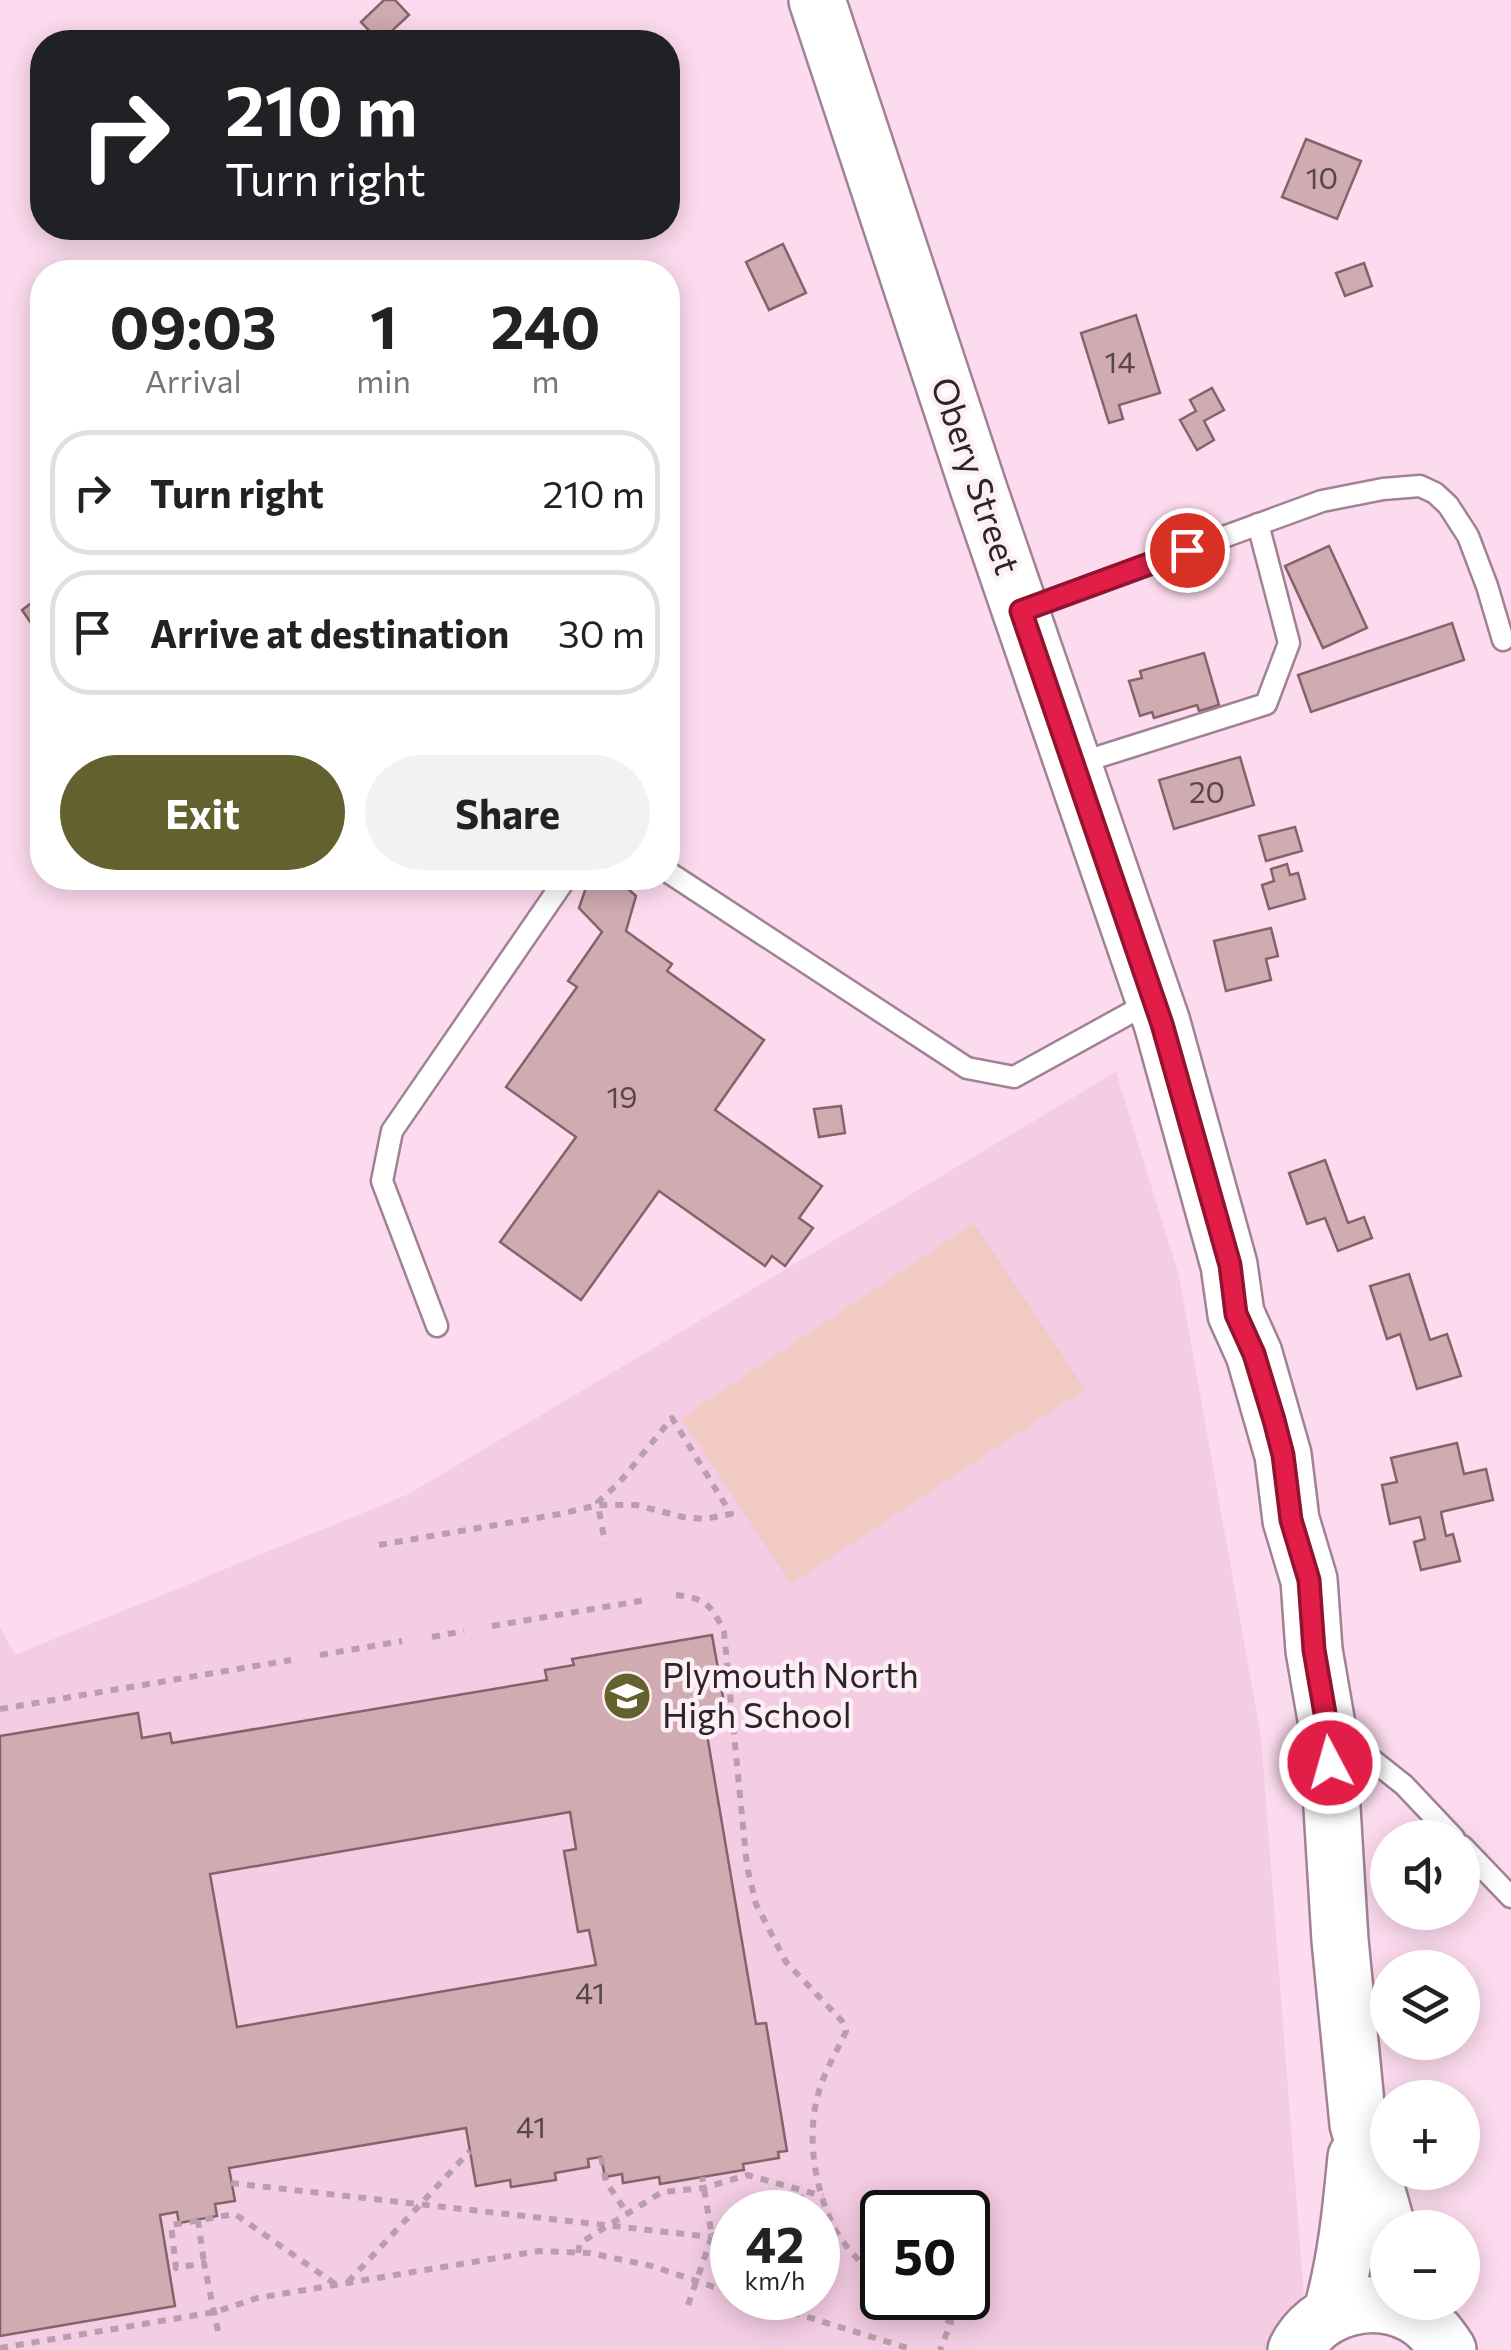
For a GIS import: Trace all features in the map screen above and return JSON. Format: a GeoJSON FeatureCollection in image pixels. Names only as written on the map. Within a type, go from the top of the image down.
{"type":"FeatureCollection","features":[{"type":"Feature","properties":{"kind":"main road","name":"Obery Street"},"geometry":{"type":"LineString","coordinates":[[817,0],[1154,1000],[1230,1265],[1236,1314],[1254,1354],[1283,1455],[1291,1520],[1309,1580],[1314,1650],[1327,1725],[1340,1940],[1358,2124],[1382,2210]]}},
{"type":"Feature","properties":{"kind":"main road","name":"Obery Street"},"geometry":{"type":"LineString","coordinates":[[1313,2332],[1338,2288],[1348,2232],[1358,2124]]}},
{"type":"Feature","properties":{"kind":"main road","name":"Obery Street"},"geometry":{"type":"LineString","coordinates":[[1313,2332],[1352,2306],[1374,2304],[1396,2307],[1425,2323]]}},
{"type":"Feature","properties":{"kind":"lane"},"geometry":{"type":"LineString","coordinates":[[1021,611],[1322,501],[1420,486],[1448,504],[1468,536],[1503,640]]}},
{"type":"Feature","properties":{"kind":"lane"},"geometry":{"type":"LineString","coordinates":[[1074,764],[1266,704],[1288,643],[1258,524]]}},
{"type":"Feature","properties":{"kind":"lane"},"geometry":{"type":"LineString","coordinates":[[680,880],[968,1068],[1014,1078],[1154,1000]]}},
{"type":"Feature","properties":{"kind":"lane"},"geometry":{"type":"LineString","coordinates":[[437,1326],[382,1182],[392,1131],[558,890]]}},
{"type":"Feature","properties":{"kind":"lane"},"geometry":{"type":"LineString","coordinates":[[1327,1725],[1404,1785],[1437,1820]]}},
{"type":"Feature","properties":{"kind":"lane"},"geometry":{"type":"LineString","coordinates":[[1480,1865],[1511,1897]]}},
{"type":"Feature","properties":{"kind":"path"},"geometry":{"type":"LineString","coordinates":[[379,1545],[598,1505],[636,1505],[704,1519],[731,1514],[672,1418],[598,1502],[598,1505],[605,1542]]}},
{"type":"Feature","properties":{"kind":"path"},"geometry":{"type":"LineString","coordinates":[[676,1595],[704,1601],[716,1612],[724,1632],[747,1867],[756,1904],[786,1962],[842,2021],[846,2031],[818,2090],[814,2116],[817,2190]]}},
{"type":"Feature","properties":{"kind":"path"},"geometry":{"type":"LineString","coordinates":[[492,1626],[646,1600]]}},
{"type":"Feature","properties":{"kind":"path"},"geometry":{"type":"LineString","coordinates":[[432,1636],[464,1630]]}},
{"type":"Feature","properties":{"kind":"path"},"geometry":{"type":"LineString","coordinates":[[320,1655],[402,1641]]}},
{"type":"Feature","properties":{"kind":"path"},"geometry":{"type":"LineString","coordinates":[[0,1709],[292,1660]]}},
{"type":"Feature","properties":{"kind":"path"},"geometry":{"type":"LineString","coordinates":[[347,2283],[470,2151]]}},
{"type":"Feature","properties":{"kind":"path"},"geometry":{"type":"LineString","coordinates":[[601,2157],[606,2182],[628,2214]]}},
{"type":"Feature","properties":{"kind":"path"},"geometry":{"type":"LineString","coordinates":[[578,2252],[580,2244],[662,2192],[704,2188],[747,2175],[803,2190]]}},
{"type":"Feature","properties":{"kind":"path"},"geometry":{"type":"LineString","coordinates":[[702,2177],[710,2224]]}},
{"type":"Feature","properties":{"kind":"path"},"geometry":{"type":"LineString","coordinates":[[232,2183],[710,2236]]}},
{"type":"Feature","properties":{"kind":"path"},"geometry":{"type":"LineString","coordinates":[[204,2263],[176,2268],[170,2225],[235,2214],[337,2286]]}},
{"type":"Feature","properties":{"kind":"path"},"geometry":{"type":"LineString","coordinates":[[198,2220],[218,2331]]}},
{"type":"Feature","properties":{"kind":"path"},"geometry":{"type":"LineString","coordinates":[[840,2236],[860,2262]]}},
{"type":"Feature","properties":{"kind":"path"},"geometry":{"type":"LineString","coordinates":[[688,2305],[710,2243]]}},
{"type":"Feature","properties":{"kind":"path"},"geometry":{"type":"LineString","coordinates":[[0,2348],[215,2312],[257,2298],[539,2251],[578,2252],[652,2266],[710,2286]]}},
{"type":"Feature","properties":{"kind":"path"},"geometry":{"type":"LineString","coordinates":[[817,2320],[914,2350]]}},
{"type":"Feature","properties":{"kind":"path"},"geometry":{"type":"LineString","coordinates":[[940,2350],[950,2322],[946,2320]]}},
{"type":"Feature","properties":{"kind":"shaded area","name":"Plymouth North High School"},"geometry":{"type":"Polygon","coordinates":[[[1116,1072],[1179,1276],[1261,1737],[1308,2350],[0,2350],[0,1627],[15,1655],[409,1494],[1116,1072]]]}},
{"type":"Feature","properties":{"kind":"shaded area"},"geometry":{"type":"Polygon","coordinates":[[[974,1223],[1085,1389],[791,1584],[681,1418],[974,1223]]]}},
{"type":"Feature","properties":{"kind":"building"},"geometry":{"type":"Polygon","coordinates":[[[384,0],[395,0],[409,15],[393,30],[369,30],[361,22],[384,0]]]}},
{"type":"Feature","properties":{"kind":"building"},"geometry":{"type":"Polygon","coordinates":[[[1306,139],[1361,161],[1337,219],[1282,197],[1306,139]]]}},
{"type":"Feature","properties":{"kind":"building"},"geometry":{"type":"Polygon","coordinates":[[[783,244],[806,293],[769,310],[746,262],[783,244]]]}},
{"type":"Feature","properties":{"kind":"building"},"geometry":{"type":"Polygon","coordinates":[[[1364,263],[1372,286],[1345,296],[1336,273],[1364,263]]]}},
{"type":"Feature","properties":{"kind":"building"},"geometry":{"type":"Polygon","coordinates":[[[1136,315],[1160,393],[1119,405],[1123,419],[1109,423],[1081,333],[1136,315]]]}},
{"type":"Feature","properties":{"kind":"building"},"geometry":{"type":"Polygon","coordinates":[[[1212,388],[1224,410],[1204,421],[1214,440],[1197,450],[1180,420],[1196,411],[1190,400],[1212,388]]]}},
{"type":"Feature","properties":{"kind":"building"},"geometry":{"type":"Polygon","coordinates":[[[1329,546],[1367,628],[1323,648],[1285,566],[1329,546]]]}},
{"type":"Feature","properties":{"kind":"building"},"geometry":{"type":"Polygon","coordinates":[[[30,604],[30,622],[22,610],[30,604]]]}},
{"type":"Feature","properties":{"kind":"building"},"geometry":{"type":"Polygon","coordinates":[[[1452,623],[1464,660],[1311,712],[1298,675],[1452,623]]]}},
{"type":"Feature","properties":{"kind":"building"},"geometry":{"type":"Polygon","coordinates":[[[1204,653],[1219,705],[1199,711],[1197,705],[1154,718],[1152,712],[1140,716],[1129,681],[1142,678],[1140,671],[1204,653]]]}},
{"type":"Feature","properties":{"kind":"building"},"geometry":{"type":"Polygon","coordinates":[[[1240,757],[1254,805],[1174,829],[1159,780],[1240,757]]]}},
{"type":"Feature","properties":{"kind":"building"},"geometry":{"type":"Polygon","coordinates":[[[1295,827],[1302,851],[1266,861],[1259,836],[1295,827]]]}},
{"type":"Feature","properties":{"kind":"building"},"geometry":{"type":"Polygon","coordinates":[[[1287,864],[1290,875],[1298,873],[1305,899],[1269,909],[1262,885],[1274,881],[1271,869],[1287,864]]]}},
{"type":"Feature","properties":{"kind":"building"},"geometry":{"type":"Polygon","coordinates":[[[585,890],[629,890],[636,896],[626,931],[672,964],[667,971],[764,1040],[715,1110],[822,1186],[799,1218],[813,1228],[785,1266],[772,1256],[765,1266],[659,1191],[581,1300],[500,1242],[576,1137],[506,1087],[577,987],[568,981],[602,932],[579,908],[585,890]]]}},
{"type":"Feature","properties":{"kind":"building"},"geometry":{"type":"Polygon","coordinates":[[[1271,928],[1278,956],[1266,959],[1271,980],[1226,991],[1214,941],[1271,928]]]}},
{"type":"Feature","properties":{"kind":"building"},"geometry":{"type":"Polygon","coordinates":[[[841,1106],[845,1133],[819,1137],[814,1109],[841,1106]]]}},
{"type":"Feature","properties":{"kind":"building"},"geometry":{"type":"Polygon","coordinates":[[[1325,1160],[1348,1223],[1364,1217],[1372,1238],[1338,1251],[1325,1218],[1307,1224],[1289,1173],[1325,1160]]]}},
{"type":"Feature","properties":{"kind":"building"},"geometry":{"type":"Polygon","coordinates":[[[1409,1274],[1430,1340],[1447,1334],[1461,1376],[1417,1389],[1400,1334],[1387,1339],[1370,1286],[1409,1274]]]}},
{"type":"Feature","properties":{"kind":"building"},"geometry":{"type":"Polygon","coordinates":[[[1457,1443],[1464,1474],[1486,1469],[1493,1500],[1441,1512],[1446,1536],[1453,1534],[1460,1561],[1421,1570],[1414,1542],[1425,1539],[1420,1517],[1390,1524],[1382,1485],[1397,1482],[1391,1458],[1457,1443]]]}},
{"type":"Feature","properties":{"kind":"building"},"geometry":{"type":"Polygon","coordinates":[[[712,1635],[726,1714],[704,1717],[756,2024],[766,2023],[787,2151],[778,2152],[779,2158],[743,2164],[744,2170],[660,2184],[659,2177],[623,2183],[622,2174],[605,2177],[601,2157],[588,2159],[589,2167],[555,2173],[556,2180],[511,2187],[510,2180],[476,2186],[466,2128],[229,2168],[235,2201],[215,2204],[217,2216],[179,2223],[177,2212],[160,2215],[175,2306],[0,2336],[0,1736],[138,1713],[142,1738],[170,1733],[172,1743],[547,1680],[545,1670],[574,1665],[572,1659],[712,1635]],[[570,1812],[210,1874],[237,2027],[596,1965],[589,1930],[578,1932],[564,1851],[576,1849],[570,1812]]]}},
{"type":"Feature","properties":{"kind":"place","name":"Plymouth North High School"},"geometry":{"type":"Point","coordinates":[627,1696]}},
{"type":"Feature","properties":{"kind":"route"},"geometry":{"type":"LineString","coordinates":[[1187,550],[1021,611],[1162,1024],[1230,1265],[1236,1314],[1254,1354],[1274,1420],[1283,1455],[1291,1520],[1309,1580],[1314,1650],[1330,1763]]}}]}
